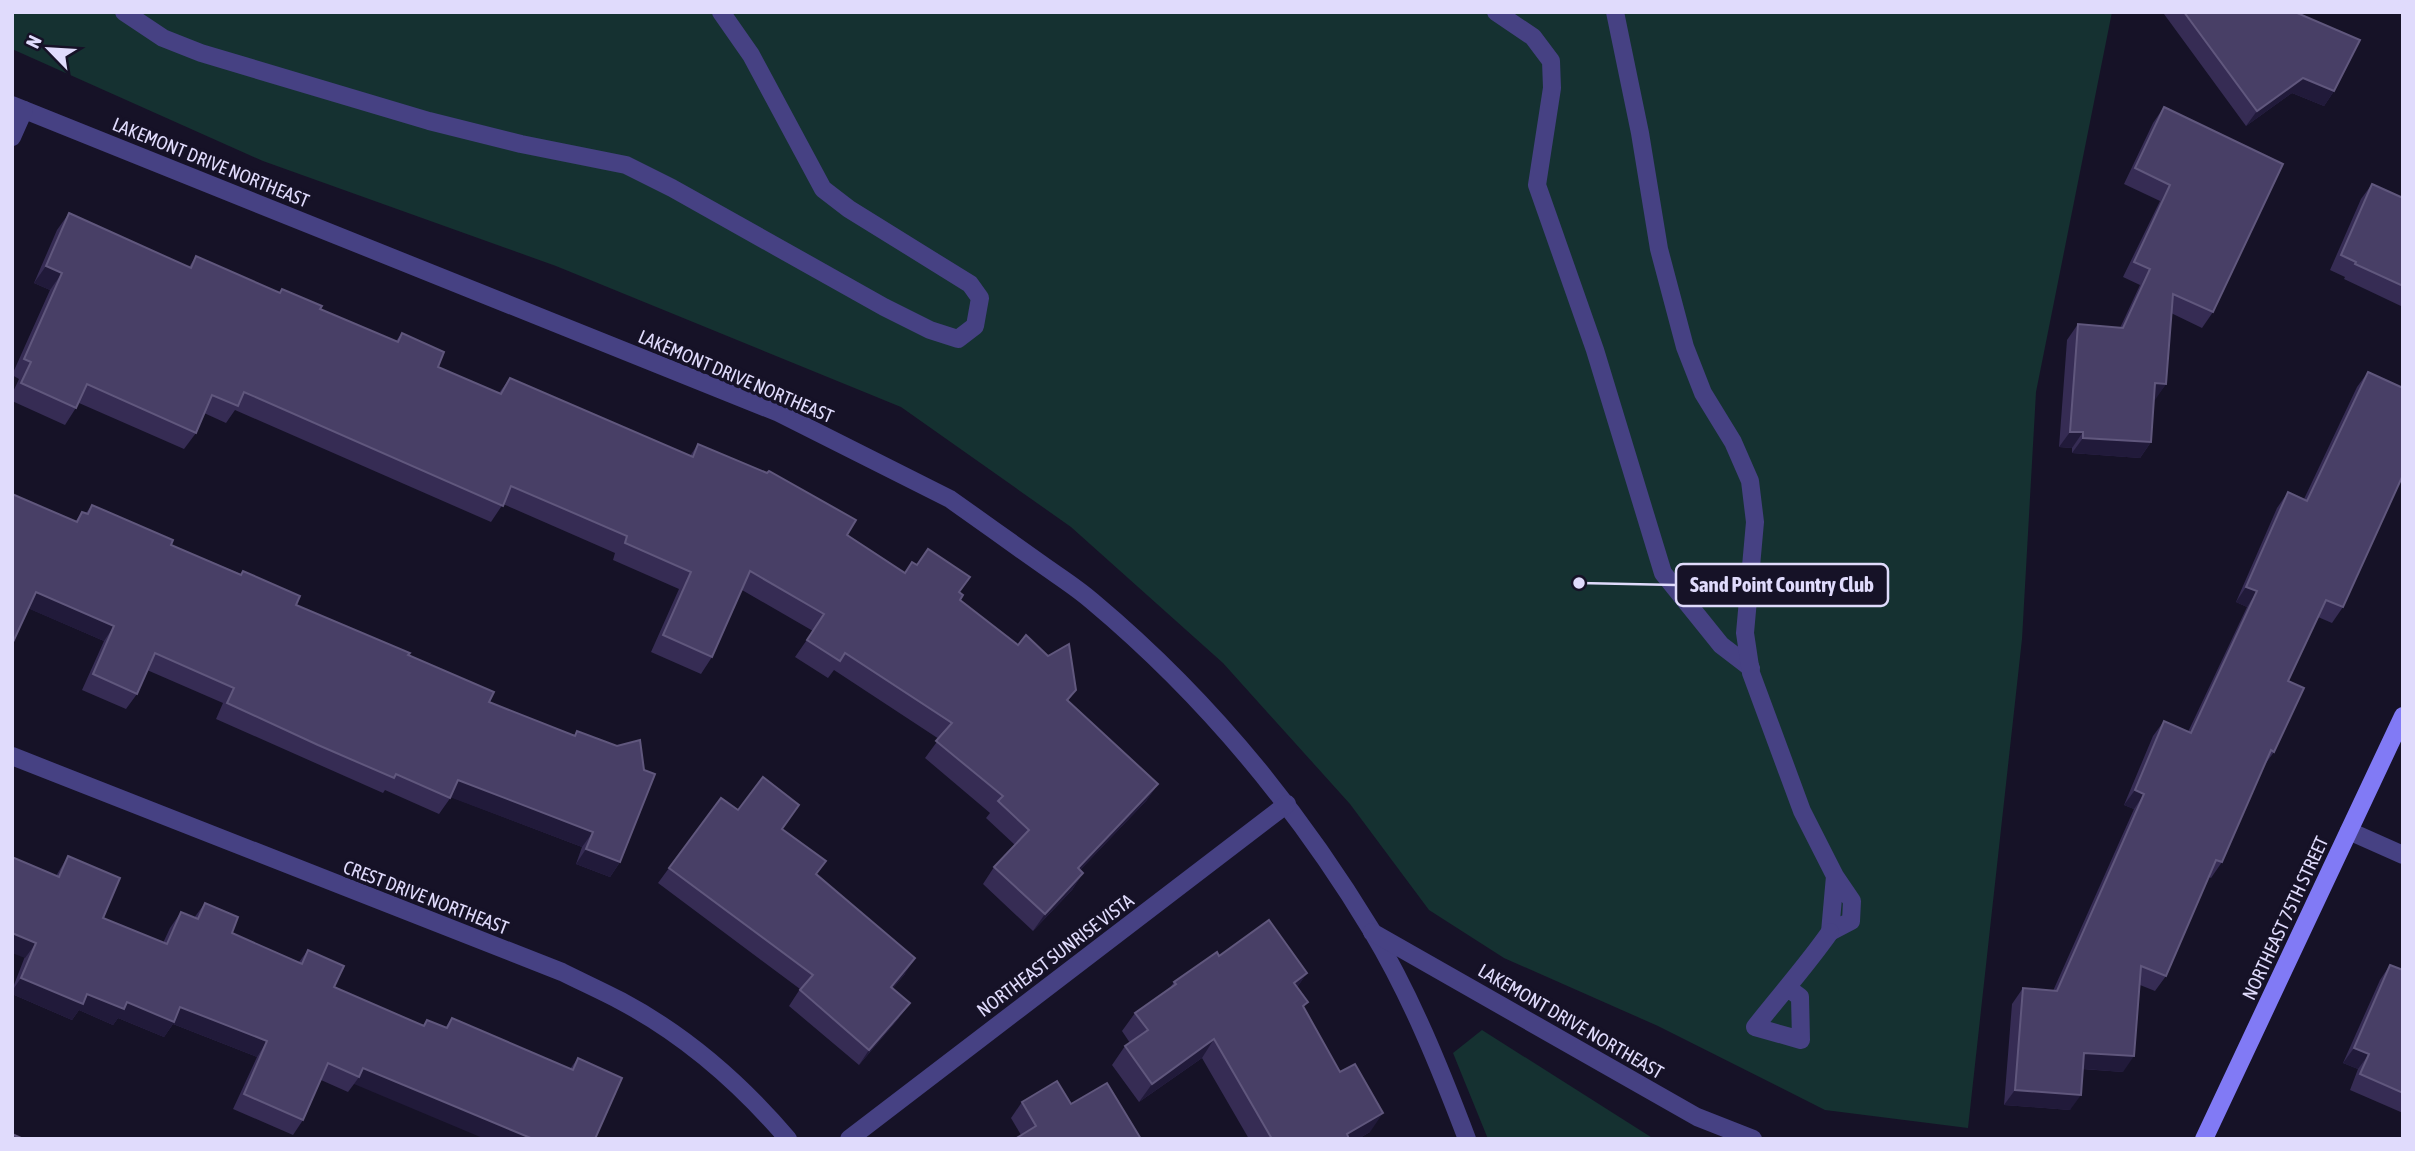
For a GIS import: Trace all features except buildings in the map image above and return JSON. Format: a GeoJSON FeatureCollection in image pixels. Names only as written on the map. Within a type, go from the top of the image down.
{"type":"FeatureCollection","features":[{"type":"Feature","properties":{"kind":"main road","name":"NORTHEAST 75TH STREET"},"geometry":{"type":"LineString","coordinates":[[2204,1139],[2403,716]]}},
{"type":"Feature","properties":{"kind":"street"},"geometry":{"type":"LineString","coordinates":[[124,12],[163,38],[201,53],[429,121],[521,144],[626,165],[930,330],[958,338],[975,326],[980,298],[970,284],[849,209],[823,189],[751,55],[721,12]]}},
{"type":"Feature","properties":{"kind":"street"},"geometry":{"type":"LineString","coordinates":[[1496,12],[1532,37],[1551,61],[1552,88],[1537,185],[1595,351],[1663,573],[1721,645],[1751,668]]}},
{"type":"Feature","properties":{"kind":"street"},"geometry":{"type":"LineString","coordinates":[[1615,12],[1640,133],[1659,249],[1685,347],[1703,393],[1733,442],[1750,481],[1755,522],[1745,633],[1751,668],[1802,811],[1835,876],[1852,901],[1850,921],[1830,932],[1788,988]]}},
{"type":"Feature","properties":{"kind":"street"},"geometry":{"type":"LineString","coordinates":[[12,137],[18,107]]}},
{"type":"Feature","properties":{"kind":"street","name":"LAKEMONT DRIVE NORTHEAST"},"geometry":{"type":"LineString","coordinates":[[18,107],[779,413],[950,499],[1089,598],[1180,681],[1287,804],[1372,932],[1424,1032],[1466,1139]]}},
{"type":"Feature","properties":{"kind":"street","name":"CREST DRIVE NORTHEAST"},"geometry":{"type":"LineString","coordinates":[[12,756],[562,972],[622,1002],[679,1038],[762,1109],[788,1139]]}},
{"type":"Feature","properties":{"kind":"street","name":"NORTHEAST SUNRISE VISTA"},"geometry":{"type":"LineString","coordinates":[[849,1139],[1287,804]]}},
{"type":"Feature","properties":{"kind":"street"},"geometry":{"type":"LineString","coordinates":[[2349,831],[2403,855]]}},
{"type":"Feature","properties":{"kind":"street","name":"LAKEMONT DRIVE NORTHEAST"},"geometry":{"type":"LineString","coordinates":[[1372,932],[1697,1117],[1753,1139]]}},
{"type":"Feature","properties":{"kind":"green space"},"geometry":{"type":"Polygon","coordinates":[[[12,12],[2112,12],[2036,392],[2022,639],[1968,1128],[1825,1110],[1658,1026],[1504,958],[1429,910],[1350,804],[1223,663],[1071,527],[901,407],[556,266],[263,161],[12,49],[12,12]]]}},
{"type":"Feature","properties":{"kind":"green space"},"geometry":{"type":"Polygon","coordinates":[[[1482,1030],[1654,1139],[1488,1139],[1453,1053],[1482,1030]]]}},
{"type":"Feature","properties":{"kind":"place","name":"Sand Point Country Club"},"geometry":{"type":"Point","coordinates":[1579,583]}}]}
